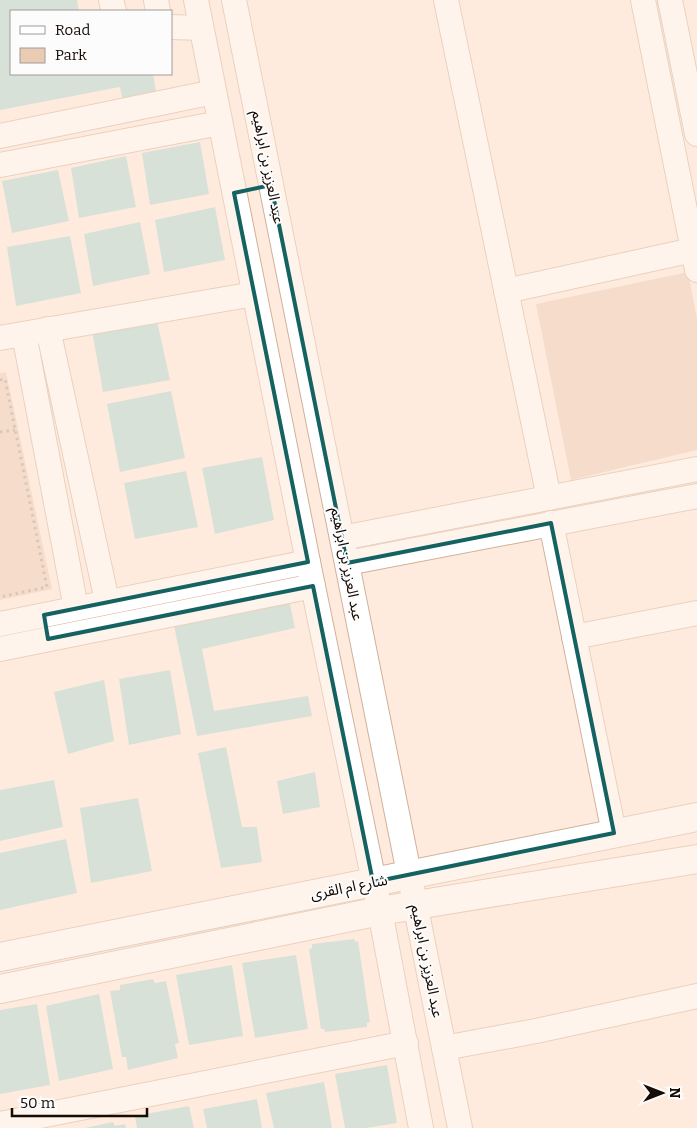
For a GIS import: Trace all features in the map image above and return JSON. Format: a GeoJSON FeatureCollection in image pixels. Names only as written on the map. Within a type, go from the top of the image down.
{"type":"FeatureCollection","features":[{"type":"Feature","properties":{"kind":"main road","name":"شارع ام القرى"},"geometry":{"type":"LineString","coordinates":[[0,956],[697,817]]}},
{"type":"Feature","properties":{"kind":"main road","name":"شارع ام القرى"},"geometry":{"type":"LineString","coordinates":[[0,989],[380,911],[697,859]]}},
{"type":"Feature","properties":{"kind":"street"},"geometry":{"type":"LineString","coordinates":[[196,0],[380,911],[421,1128]]}},
{"type":"Feature","properties":{"kind":"street","name":"عبد العزيز بن ابراهيم"},"geometry":{"type":"LineString","coordinates":[[234,0],[460,1128]]}},
{"type":"Feature","properties":{"kind":"street"},"geometry":{"type":"LineString","coordinates":[[446,0],[549,498]]}},
{"type":"Feature","properties":{"kind":"street"},"geometry":{"type":"LineString","coordinates":[[506,291],[695,260],[643,0]]}},
{"type":"Feature","properties":{"kind":"street"},"geometry":{"type":"LineString","coordinates":[[670,0],[697,134]]}},
{"type":"Feature","properties":{"kind":"street"},"geometry":{"type":"LineString","coordinates":[[172,27],[201,28]]}},
{"type":"Feature","properties":{"kind":"street"},"geometry":{"type":"LineString","coordinates":[[0,136],[214,92]]}},
{"type":"Feature","properties":{"kind":"street"},"geometry":{"type":"LineString","coordinates":[[0,165],[220,123]]}},
{"type":"Feature","properties":{"kind":"street"},"geometry":{"type":"LineString","coordinates":[[234,193],[271,185]]}},
{"type":"Feature","properties":{"kind":"street"},"geometry":{"type":"LineString","coordinates":[[0,338],[254,294]]}},
{"type":"Feature","properties":{"kind":"street"},"geometry":{"type":"LineString","coordinates":[[48,329],[107,602]]}},
{"type":"Feature","properties":{"kind":"street"},"geometry":{"type":"LineString","coordinates":[[24,334],[76,608]]}},
{"type":"Feature","properties":{"kind":"street"},"geometry":{"type":"LineString","coordinates":[[342,538],[697,469]]}},
{"type":"Feature","properties":{"kind":"street"},"geometry":{"type":"LineString","coordinates":[[347,563],[697,496]]}},
{"type":"Feature","properties":{"kind":"street"},"geometry":{"type":"LineString","coordinates":[[551,523],[614,834]]}},
{"type":"Feature","properties":{"kind":"street"},"geometry":{"type":"LineString","coordinates":[[0,624],[308,562]]}},
{"type":"Feature","properties":{"kind":"street"},"geometry":{"type":"LineString","coordinates":[[0,648],[313,586]]}},
{"type":"Feature","properties":{"kind":"street"},"geometry":{"type":"LineString","coordinates":[[574,637],[697,613]]}},
{"type":"Feature","properties":{"kind":"street"},"geometry":{"type":"LineString","coordinates":[[44,615],[48,639]]}},
{"type":"Feature","properties":{"kind":"street"},"geometry":{"type":"LineString","coordinates":[[446,1056],[536,1031],[697,996]]}},
{"type":"Feature","properties":{"kind":"street"},"geometry":{"type":"LineString","coordinates":[[446,1056],[545,1045],[697,1012]]}},
{"type":"Feature","properties":{"kind":"street"},"geometry":{"type":"LineString","coordinates":[[0,1124],[406,1043]]}},
{"type":"Feature","properties":{"kind":"path"},"geometry":{"type":"LineString","coordinates":[[0,380],[5,379],[47,587],[0,596]]}},
{"type":"Feature","properties":{"kind":"path"},"geometry":{"type":"LineString","coordinates":[[0,432],[15,430]]}},
{"type":"Feature","properties":{"kind":"highlighted area"},"geometry":{"type":"Polygon","coordinates":[[[271,185],[347,563],[551,523],[614,833],[373,882],[313,586],[48,639],[44,615],[308,562],[234,193],[271,185]]]}},
{"type":"Feature","properties":{"kind":"green space"},"geometry":{"type":"Polygon","coordinates":[[[688,272],[697,319],[697,450],[571,480],[536,304],[688,272]]]}},
{"type":"Feature","properties":{"kind":"green space"},"geometry":{"type":"Polygon","coordinates":[[[6,372],[52,589],[0,600],[0,373],[6,372]]]}},
{"type":"Feature","properties":{"kind":"building"},"geometry":{"type":"Polygon","coordinates":[[[0,0],[77,0],[79,10],[10,10],[10,75],[153,75],[157,97],[123,103],[120,87],[0,110],[0,0]]]}},
{"type":"Feature","properties":{"kind":"building"},"geometry":{"type":"Polygon","coordinates":[[[200,142],[209,194],[150,205],[142,153],[200,142]]]}},
{"type":"Feature","properties":{"kind":"building"},"geometry":{"type":"Polygon","coordinates":[[[126,156],[136,207],[79,218],[71,168],[126,156]]]}},
{"type":"Feature","properties":{"kind":"building"},"geometry":{"type":"Polygon","coordinates":[[[58,170],[69,221],[12,233],[2,181],[58,170]]]}},
{"type":"Feature","properties":{"kind":"building"},"geometry":{"type":"Polygon","coordinates":[[[215,207],[225,260],[164,272],[155,220],[215,207]]]}},
{"type":"Feature","properties":{"kind":"building"},"geometry":{"type":"Polygon","coordinates":[[[140,222],[150,274],[93,286],[84,234],[140,222]]]}},
{"type":"Feature","properties":{"kind":"building"},"geometry":{"type":"Polygon","coordinates":[[[70,236],[81,293],[16,306],[7,247],[70,236]]]}},
{"type":"Feature","properties":{"kind":"building"},"geometry":{"type":"Polygon","coordinates":[[[157,321],[170,380],[103,392],[92,331],[157,321]]]}},
{"type":"Feature","properties":{"kind":"building"},"geometry":{"type":"Polygon","coordinates":[[[171,391],[185,458],[120,472],[107,404],[171,391]]]}},
{"type":"Feature","properties":{"kind":"building"},"geometry":{"type":"Polygon","coordinates":[[[262,457],[274,520],[215,534],[202,468],[262,457]]]}},
{"type":"Feature","properties":{"kind":"building"},"geometry":{"type":"Polygon","coordinates":[[[186,471],[198,527],[135,539],[124,483],[186,471]]]}},
{"type":"Feature","properties":{"kind":"building"},"geometry":{"type":"Polygon","coordinates":[[[289,599],[295,628],[202,649],[214,711],[308,696],[312,716],[197,736],[173,621],[289,599]]]}},
{"type":"Feature","properties":{"kind":"building"},"geometry":{"type":"Polygon","coordinates":[[[170,670],[181,734],[129,745],[119,679],[170,670]]]}},
{"type":"Feature","properties":{"kind":"building"},"geometry":{"type":"Polygon","coordinates":[[[104,680],[114,741],[68,754],[54,692],[104,680]]]}},
{"type":"Feature","properties":{"kind":"building"},"geometry":{"type":"Polygon","coordinates":[[[226,747],[242,827],[257,827],[262,862],[221,868],[198,753],[226,747]]]}},
{"type":"Feature","properties":{"kind":"building"},"geometry":{"type":"Polygon","coordinates":[[[315,772],[320,807],[283,814],[277,781],[315,772]]]}},
{"type":"Feature","properties":{"kind":"building"},"geometry":{"type":"Polygon","coordinates":[[[54,780],[63,827],[0,841],[0,790],[54,780]]]}},
{"type":"Feature","properties":{"kind":"building"},"geometry":{"type":"Polygon","coordinates":[[[138,798],[152,871],[91,883],[80,808],[138,798]]]}},
{"type":"Feature","properties":{"kind":"building"},"geometry":{"type":"Polygon","coordinates":[[[66,839],[77,893],[0,910],[0,853],[66,839]]]}},
{"type":"Feature","properties":{"kind":"building"},"geometry":{"type":"Polygon","coordinates":[[[354,939],[355,942],[358,941],[370,1022],[367,1023],[367,1027],[325,1032],[324,1029],[321,1029],[309,949],[312,948],[312,944],[354,939]]]}},
{"type":"Feature","properties":{"kind":"building"},"geometry":{"type":"Polygon","coordinates":[[[296,955],[308,1029],[255,1038],[242,963],[296,955]]]}},
{"type":"Feature","properties":{"kind":"building"},"geometry":{"type":"Polygon","coordinates":[[[232,965],[243,1036],[189,1045],[176,975],[232,965]]]}},
{"type":"Feature","properties":{"kind":"building"},"geometry":{"type":"Polygon","coordinates":[[[153,979],[155,983],[166,981],[179,1043],[175,1044],[178,1058],[128,1070],[126,1057],[122,1057],[110,991],[120,990],[120,985],[153,979]]]}},
{"type":"Feature","properties":{"kind":"building"},"geometry":{"type":"Polygon","coordinates":[[[99,994],[113,1069],[59,1081],[46,1006],[99,994]]]}},
{"type":"Feature","properties":{"kind":"building"},"geometry":{"type":"Polygon","coordinates":[[[37,1004],[50,1085],[0,1094],[0,1010],[37,1004]]]}},
{"type":"Feature","properties":{"kind":"building"},"geometry":{"type":"Polygon","coordinates":[[[387,1065],[397,1123],[366,1128],[345,1128],[335,1074],[387,1065]]]}},
{"type":"Feature","properties":{"kind":"building"},"geometry":{"type":"Polygon","coordinates":[[[324,1082],[332,1128],[274,1128],[266,1093],[324,1082]]]}},
{"type":"Feature","properties":{"kind":"building"},"geometry":{"type":"Polygon","coordinates":[[[257,1099],[262,1128],[207,1128],[203,1109],[257,1099]]]}},
{"type":"Feature","properties":{"kind":"building"},"geometry":{"type":"Polygon","coordinates":[[[189,1106],[194,1128],[137,1128],[135,1116],[189,1106]]]}},
{"type":"Feature","properties":{"kind":"building"},"geometry":{"type":"Polygon","coordinates":[[[113,1122],[115,1126],[125,1124],[126,1128],[85,1128],[113,1122]]]}}]}
